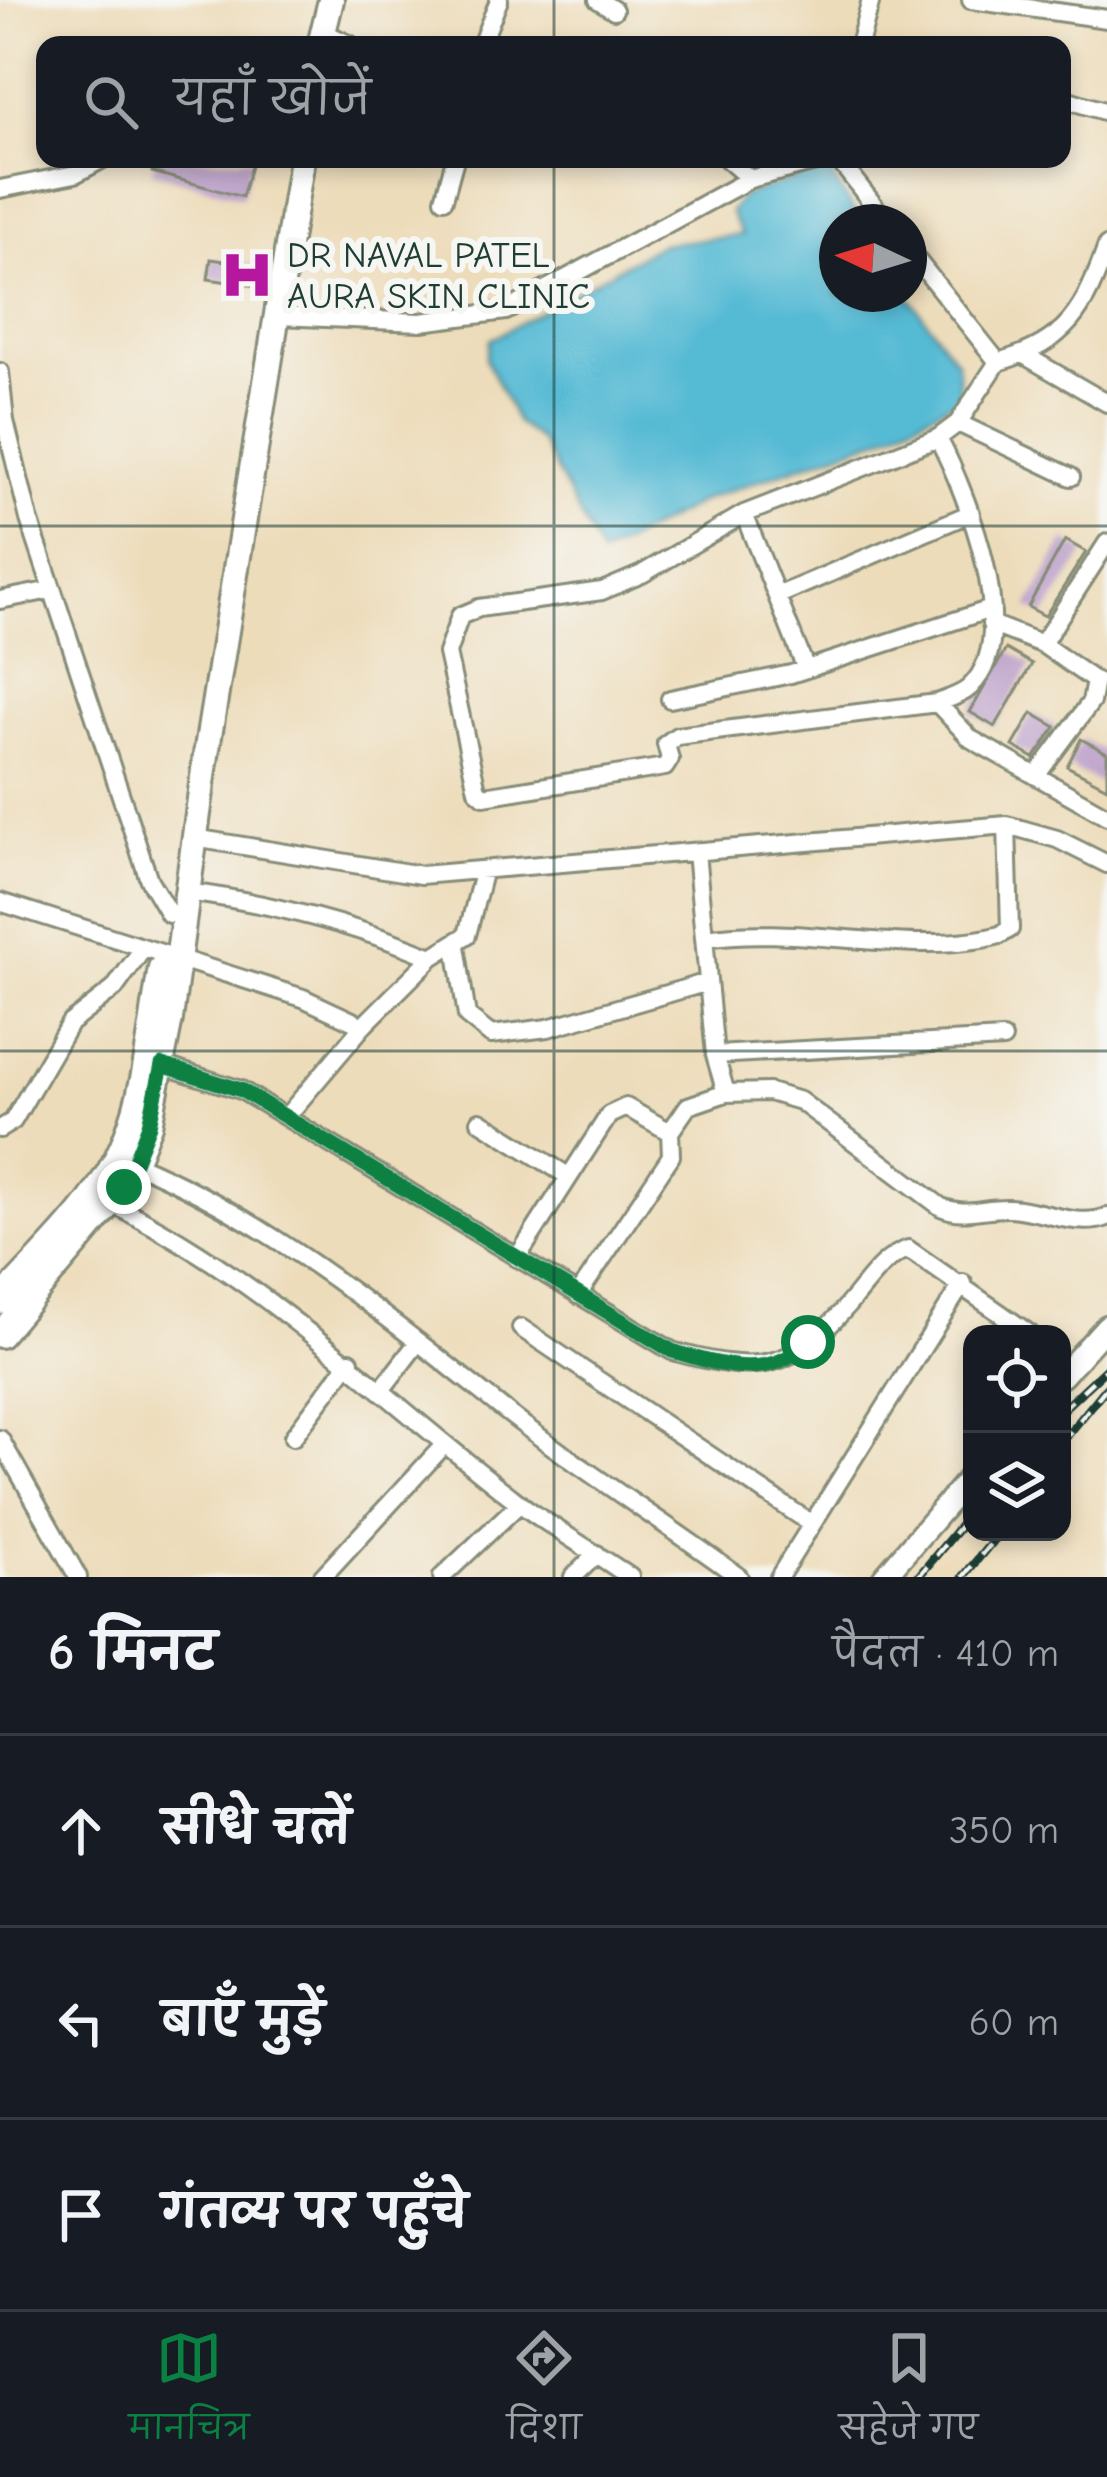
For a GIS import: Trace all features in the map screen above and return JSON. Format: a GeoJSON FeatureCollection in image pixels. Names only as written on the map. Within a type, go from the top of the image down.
{"type":"FeatureCollection","features":[{"type":"Feature","properties":{"kind":"main road"},"geometry":{"type":"LineString","coordinates":[[317,36],[318,0]]}},
{"type":"Feature","properties":{"kind":"main road"},"geometry":{"type":"LineString","coordinates":[[319,36],[331,0]]}},
{"type":"Feature","properties":{"kind":"main road"},"geometry":{"type":"LineString","coordinates":[[0,1335],[102,1199],[137,1107],[289,168]]}},
{"type":"Feature","properties":{"kind":"main road"},"geometry":{"type":"LineString","coordinates":[[0,1301],[136,1164],[162,1065],[160,956],[186,892],[301,168]]}},
{"type":"Feature","properties":{"kind":"street"},"geometry":{"type":"LineString","coordinates":[[485,36],[499,0]]}},
{"type":"Feature","properties":{"kind":"street"},"geometry":{"type":"LineString","coordinates":[[861,36],[871,0]]}},
{"type":"Feature","properties":{"kind":"street"},"geometry":{"type":"LineString","coordinates":[[971,0],[1107,19]]}},
{"type":"Feature","properties":{"kind":"street"},"geometry":{"type":"LineString","coordinates":[[1071,101],[1107,112]]}},
{"type":"Feature","properties":{"kind":"street"},"geometry":{"type":"LineString","coordinates":[[0,189],[75,175],[87,168]]}},
{"type":"Feature","properties":{"kind":"street"},"geometry":{"type":"LineString","coordinates":[[444,199],[453,168]]}},
{"type":"Feature","properties":{"kind":"street"},"geometry":{"type":"LineString","coordinates":[[738,168],[751,179]]}},
{"type":"Feature","properties":{"kind":"street"},"geometry":{"type":"LineString","coordinates":[[278,316],[421,322],[506,310],[751,179],[793,168]]}},
{"type":"Feature","properties":{"kind":"street"},"geometry":{"type":"LineString","coordinates":[[845,168],[873,204]]}},
{"type":"Feature","properties":{"kind":"street"},"geometry":{"type":"LineString","coordinates":[[938,438],[971,513],[991,617],[978,677],[968,690],[937,703],[677,736],[666,744],[670,759],[664,767],[501,797],[477,790],[447,653],[460,616],[479,608],[602,591],[642,574],[744,514],[938,438],[958,423],[998,362],[1024,355],[1078,317],[1107,246]]}},
{"type":"Feature","properties":{"kind":"street"},"geometry":{"type":"LineString","coordinates":[[927,273],[998,362]]}},
{"type":"Feature","properties":{"kind":"street"},"geometry":{"type":"LineString","coordinates":[[1024,355],[1107,403]]}},
{"type":"Feature","properties":{"kind":"street"},"geometry":{"type":"LineString","coordinates":[[0,372],[2,422],[51,590],[149,880],[169,914]]}},
{"type":"Feature","properties":{"kind":"street"},"geometry":{"type":"LineString","coordinates":[[958,423],[1071,478]]}},
{"type":"Feature","properties":{"kind":"street"},"geometry":{"type":"LineString","coordinates":[[778,595],[971,513]]}},
{"type":"Feature","properties":{"kind":"street"},"geometry":{"type":"LineString","coordinates":[[744,514],[806,668]]}},
{"type":"Feature","properties":{"kind":"street"},"geometry":{"type":"LineString","coordinates":[[1042,644],[1107,543]]}},
{"type":"Feature","properties":{"kind":"street"},"geometry":{"type":"LineString","coordinates":[[0,600],[51,590]]}},
{"type":"Feature","properties":{"kind":"street"},"geometry":{"type":"LineString","coordinates":[[670,699],[806,668],[991,617],[1042,644],[1095,681],[1091,703],[1036,776]]}},
{"type":"Feature","properties":{"kind":"street"},"geometry":{"type":"LineString","coordinates":[[937,703],[971,739],[1107,816]]}},
{"type":"Feature","properties":{"kind":"street"},"geometry":{"type":"LineString","coordinates":[[194,838],[377,870],[483,873],[1007,825],[1057,839],[1107,864]]}},
{"type":"Feature","properties":{"kind":"street"},"geometry":{"type":"LineString","coordinates":[[706,938],[740,933],[839,939],[1000,935],[1010,929],[1013,911],[1007,825]]}},
{"type":"Feature","properties":{"kind":"street"},"geometry":{"type":"LineString","coordinates":[[696,852],[716,1055],[726,1093]]}},
{"type":"Feature","properties":{"kind":"street"},"geometry":{"type":"LineString","coordinates":[[286,1117],[363,1026],[432,957],[456,946],[476,919],[483,873]]}},
{"type":"Feature","properties":{"kind":"street"},"geometry":{"type":"LineString","coordinates":[[186,892],[255,901],[372,932],[432,957]]}},
{"type":"Feature","properties":{"kind":"street"},"geometry":{"type":"LineString","coordinates":[[0,902],[303,998],[363,1026]]}},
{"type":"Feature","properties":{"kind":"street"},"geometry":{"type":"LineString","coordinates":[[456,946],[467,1016],[491,1035],[548,1028],[708,982]]}},
{"type":"Feature","properties":{"kind":"street"},"geometry":{"type":"LineString","coordinates":[[0,1129],[14,1121],[70,1023],[160,956]]}},
{"type":"Feature","properties":{"kind":"street"},"geometry":{"type":"LineString","coordinates":[[716,1055],[1003,1039]]}},
{"type":"Feature","properties":{"kind":"street"},"geometry":{"type":"LineString","coordinates":[[162,1065],[241,1090],[672,1351],[726,1366],[763,1368],[791,1359],[897,1253],[915,1250],[1018,1325]]}},
{"type":"Feature","properties":{"kind":"street"},"geometry":{"type":"LineString","coordinates":[[670,1132],[688,1106],[726,1093],[770,1092],[800,1101],[940,1207],[958,1214],[1011,1208],[1091,1222],[1107,1217]]}},
{"type":"Feature","properties":{"kind":"street"},"geometry":{"type":"LineString","coordinates":[[517,1258],[609,1115],[626,1107],[670,1132],[674,1145],[668,1162],[578,1295]]}},
{"type":"Feature","properties":{"kind":"street"},"geometry":{"type":"LineString","coordinates":[[480,1120],[568,1176]]}},
{"type":"Feature","properties":{"kind":"street"},"geometry":{"type":"LineString","coordinates":[[136,1164],[195,1190],[341,1284],[739,1577]]}},
{"type":"Feature","properties":{"kind":"street"},"geometry":{"type":"LineString","coordinates":[[102,1199],[185,1240],[350,1361],[520,1503],[630,1577]]}},
{"type":"Feature","properties":{"kind":"street"},"geometry":{"type":"LineString","coordinates":[[779,1577],[963,1283]]}},
{"type":"Feature","properties":{"kind":"street"},"geometry":{"type":"LineString","coordinates":[[1071,1361],[1107,1326]]}},
{"type":"Feature","properties":{"kind":"street"},"geometry":{"type":"LineString","coordinates":[[521,1328],[812,1524]]}},
{"type":"Feature","properties":{"kind":"street"},"geometry":{"type":"LineString","coordinates":[[382,1389],[418,1342]]}},
{"type":"Feature","properties":{"kind":"street"},"geometry":{"type":"LineString","coordinates":[[293,1437],[350,1361]]}},
{"type":"Feature","properties":{"kind":"street"},"geometry":{"type":"LineString","coordinates":[[0,1439],[78,1577]]}},
{"type":"Feature","properties":{"kind":"street"},"geometry":{"type":"LineString","coordinates":[[322,1577],[446,1444]]}},
{"type":"Feature","properties":{"kind":"street"},"geometry":{"type":"LineString","coordinates":[[884,1577],[963,1485]]}},
{"type":"Feature","properties":{"kind":"street"},"geometry":{"type":"LineString","coordinates":[[442,1577],[520,1503]]}},
{"type":"Feature","properties":{"kind":"street"},"geometry":{"type":"LineString","coordinates":[[573,1577],[597,1553]]}},
{"type":"Feature","properties":{"kind":"water"},"geometry":{"type":"Polygon","coordinates":[[[826,168],[849,204],[819,204],[819,312],[920,312],[957,362],[960,398],[885,436],[706,499],[601,556],[541,441],[517,423],[486,359],[490,340],[661,244],[742,235],[730,212],[742,196],[826,168]]]}},
{"type":"Feature","properties":{"kind":"building"},"geometry":{"type":"Polygon","coordinates":[[[153,168],[250,168],[242,197],[152,172],[153,168]]]}},
{"type":"Feature","properties":{"kind":"building"},"geometry":{"type":"Polygon","coordinates":[[[211,259],[260,266],[257,286],[208,279],[211,259]]]}},
{"type":"Feature","properties":{"kind":"building"},"geometry":{"type":"Polygon","coordinates":[[[1065,540],[1086,552],[1045,616],[1028,607],[1065,540]]]}},
{"type":"Feature","properties":{"kind":"building"},"geometry":{"type":"Polygon","coordinates":[[[1006,649],[1032,664],[995,727],[970,712],[1006,649]]]}},
{"type":"Feature","properties":{"kind":"building"},"geometry":{"type":"Polygon","coordinates":[[[1032,713],[1056,727],[1034,758],[1013,746],[1032,713]]]}},
{"type":"Feature","properties":{"kind":"building"},"geometry":{"type":"Polygon","coordinates":[[[1081,739],[1107,753],[1107,787],[1067,766],[1081,739]]]}},
{"type":"Feature","properties":{"kind":"railway"},"geometry":{"type":"LineString","coordinates":[[1071,1402],[1107,1368]]}},
{"type":"Feature","properties":{"kind":"railway"},"geometry":{"type":"LineString","coordinates":[[1069,1433],[1107,1387]]}},
{"type":"Feature","properties":{"kind":"railway"},"geometry":{"type":"LineString","coordinates":[[918,1577],[963,1523]]}},
{"type":"Feature","properties":{"kind":"railway"},"geometry":{"type":"LineString","coordinates":[[963,1577],[993,1541]]}},
{"type":"Feature","properties":{"kind":"place","name":"DR NAVAL PATEL AURA SKIN CLINIC"},"geometry":{"type":"Point","coordinates":[247,275]}},
{"type":"Feature","properties":{"kind":"route"},"geometry":{"type":"LineString","coordinates":[[124,1187],[149,1125],[162,1065],[241,1090],[672,1351],[726,1366],[763,1368],[791,1359],[808,1342]]}}]}
